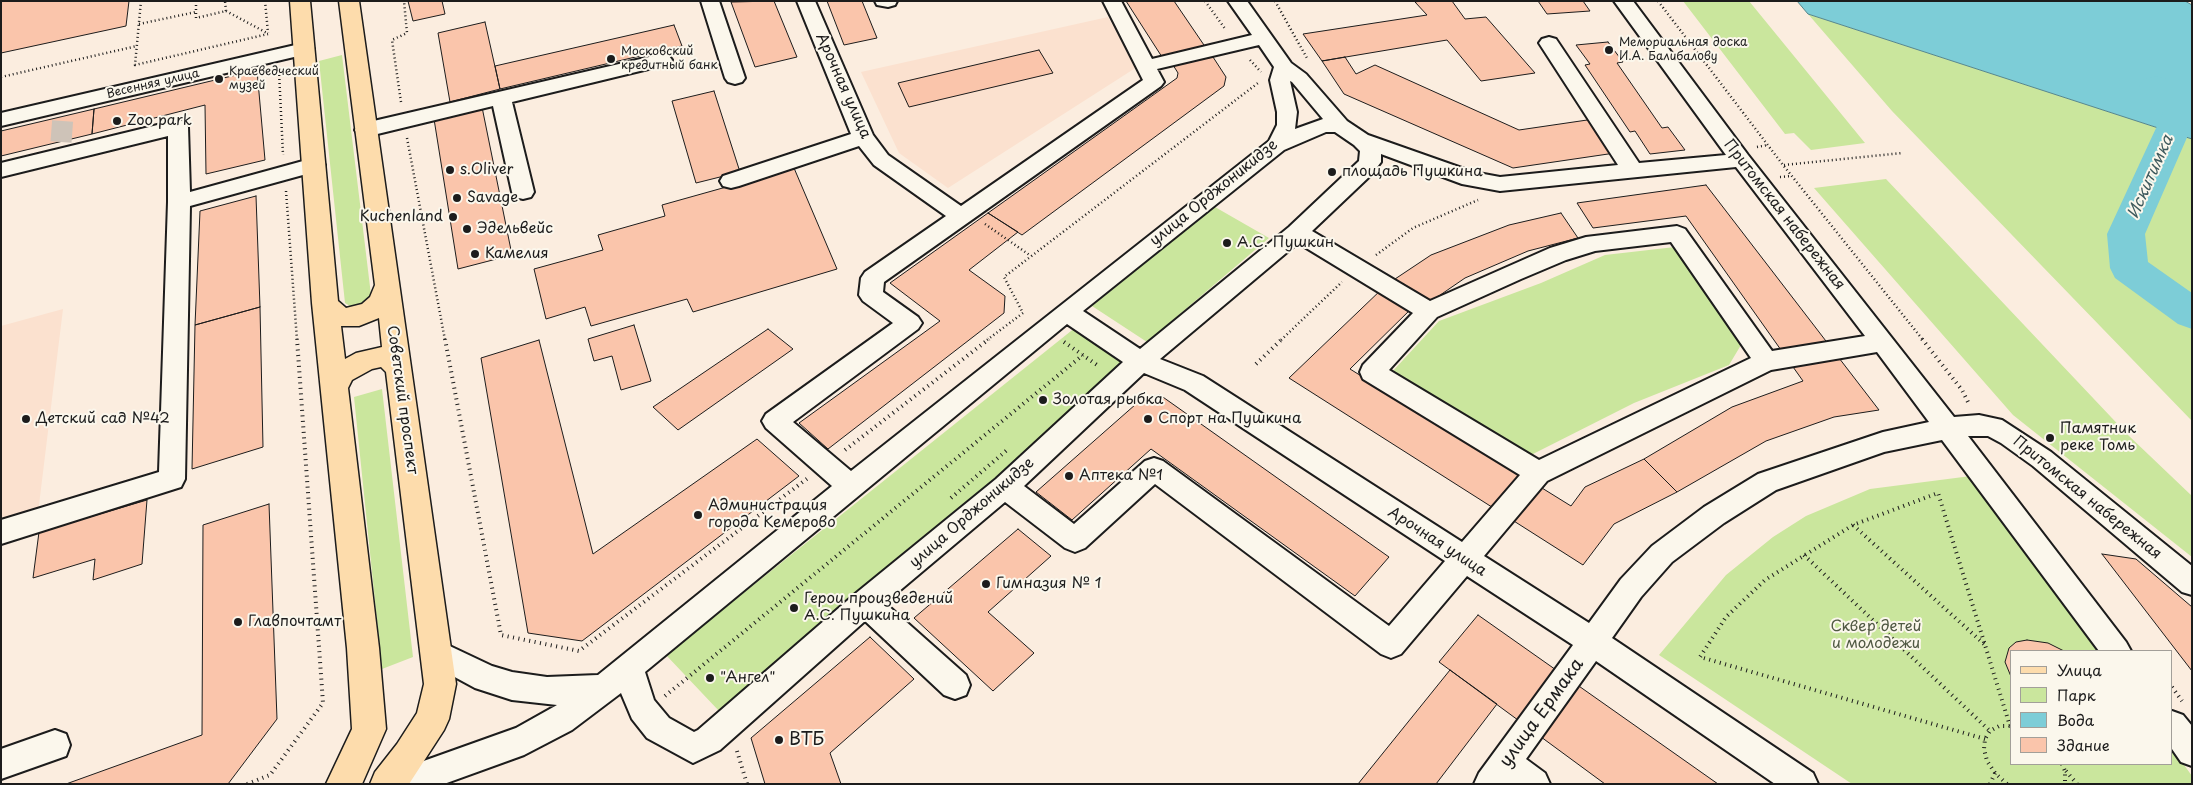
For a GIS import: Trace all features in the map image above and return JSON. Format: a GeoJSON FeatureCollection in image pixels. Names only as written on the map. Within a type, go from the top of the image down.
{"type":"FeatureCollection","features":[{"type":"Feature","properties":{"kind":"main road"},"geometry":{"type":"LineString","coordinates":[[300,1],[334,389],[363,648],[369,729],[358,757],[343,784]]}},
{"type":"Feature","properties":{"kind":"main road","name":"Советский проспект"},"geometry":{"type":"LineString","coordinates":[[349,1],[386,287],[438,653],[440,684],[432,719],[409,756],[387,784]]}},
{"type":"Feature","properties":{"kind":"main road"},"geometry":{"type":"LineString","coordinates":[[326,304],[335,315],[346,318],[359,316],[371,311],[382,301],[386,287]]}},
{"type":"Feature","properties":{"kind":"main road"},"geometry":{"type":"LineString","coordinates":[[334,389],[342,373],[366,360],[381,357],[390,359],[397,367]]}},
{"type":"Feature","properties":{"kind":"street"},"geometry":{"type":"LineString","coordinates":[[710,1],[735,78]]}},
{"type":"Feature","properties":{"kind":"street","name":"Арочная улица"},"geometry":{"type":"LineString","coordinates":[[806,1],[862,137],[881,160],[966,215]]}},
{"type":"Feature","properties":{"kind":"street"},"geometry":{"type":"LineString","coordinates":[[851,487],[775,421],[910,323],[872,294],[872,278],[966,215],[1154,82],[1112,1]]}},
{"type":"Feature","properties":{"kind":"street","name":"Притомская набережная"},"geometry":{"type":"LineString","coordinates":[[1623,1],[1743,163],[1883,342],[1946,429],[2115,650]]}},
{"type":"Feature","properties":{"kind":"street"},"geometry":{"type":"LineString","coordinates":[[1243,2],[1284,67]]}},
{"type":"Feature","properties":{"kind":"street"},"geometry":{"type":"LineString","coordinates":[[1146,66],[1264,38]]}},
{"type":"Feature","properties":{"kind":"street"},"geometry":{"type":"LineString","coordinates":[[1549,43],[1633,171]]}},
{"type":"Feature","properties":{"kind":"street","name":"Весенняя улица"},"geometry":{"type":"LineString","coordinates":[[1,120],[64,110],[304,49]]}},
{"type":"Feature","properties":{"kind":"street"},"geometry":{"type":"LineString","coordinates":[[365,130],[662,60]]}},
{"type":"Feature","properties":{"kind":"street","name":"улица Орджоникидзе"},"geometry":{"type":"LineString","coordinates":[[401,784],[524,740],[561,720],[604,690],[630,666],[1067,312],[1278,145],[1287,125],[1287,112],[1280,80],[1284,67],[1299,78],[1350,133],[1370,150],[1372,155],[1370,162],[1297,232],[1141,362],[1005,487],[865,603],[722,742]]}},
{"type":"Feature","properties":{"kind":"street"},"geometry":{"type":"LineString","coordinates":[[501,98],[523,192]]}},
{"type":"Feature","properties":{"kind":"street"},"geometry":{"type":"LineString","coordinates":[[1278,145],[1323,125],[1350,133],[1462,176],[1500,184],[1633,171],[1743,163]]}},
{"type":"Feature","properties":{"kind":"street"},"geometry":{"type":"LineString","coordinates":[[1,170],[62,148],[178,127],[179,202],[172,479],[1,532]]}},
{"type":"Feature","properties":{"kind":"street"},"geometry":{"type":"LineString","coordinates":[[731,181],[862,137]]}},
{"type":"Feature","properties":{"kind":"street"},"geometry":{"type":"LineString","coordinates":[[179,202],[314,165]]}},
{"type":"Feature","properties":{"kind":"street"},"geometry":{"type":"LineString","coordinates":[[1297,232],[1429,311]]}},
{"type":"Feature","properties":{"kind":"street"},"geometry":{"type":"LineString","coordinates":[[1538,473],[1372,372],[1429,311],[1558,254],[1594,244],[1677,234],[1766,362]]}},
{"type":"Feature","properties":{"kind":"street","name":"Арочная улица"},"geometry":{"type":"LineString","coordinates":[[1067,312],[1141,362],[1194,383],[1594,643],[1802,784]]}},
{"type":"Feature","properties":{"kind":"street"},"geometry":{"type":"LineString","coordinates":[[1005,487],[1075,540],[1154,469],[1391,644],[1538,473],[1766,362],[1883,342]]}},
{"type":"Feature","properties":{"kind":"street","name":"Притомская набережная"},"geometry":{"type":"LineString","coordinates":[[1594,643],[1631,588],[1662,554],[1714,515],[1768,482],[1882,442],[1946,429],[1979,425],[1993,427],[2010,436],[2042,459],[2192,583]]}},
{"type":"Feature","properties":{"kind":"street"},"geometry":{"type":"LineString","coordinates":[[865,603],[955,685]]}},
{"type":"Feature","properties":{"kind":"street","name":"улица Ермака"},"geometry":{"type":"LineString","coordinates":[[1498,773],[1594,643]]}},
{"type":"Feature","properties":{"kind":"street"},"geometry":{"type":"LineString","coordinates":[[438,653],[486,678],[512,686],[547,691],[604,690]]}},
{"type":"Feature","properties":{"kind":"street"},"geometry":{"type":"LineString","coordinates":[[630,666],[632,679],[643,709],[658,728],[693,748],[722,742]]}},
{"type":"Feature","properties":{"kind":"street"},"geometry":{"type":"LineString","coordinates":[[2173,726],[2192,751]]}},
{"type":"Feature","properties":{"kind":"street"},"geometry":{"type":"LineString","coordinates":[[1,764],[55,745]]}},
{"type":"Feature","properties":{"kind":"street"},"geometry":{"type":"LineString","coordinates":[[1498,773],[1534,784]]}},
{"type":"Feature","properties":{"kind":"path"},"geometry":{"type":"LineString","coordinates":[[141,1],[135,66],[268,34]]}},
{"type":"Feature","properties":{"kind":"path"},"geometry":{"type":"LineString","coordinates":[[196,1],[196,18],[226,11],[268,34]]}},
{"type":"Feature","properties":{"kind":"path"},"geometry":{"type":"LineString","coordinates":[[225,1],[226,11]]}},
{"type":"Feature","properties":{"kind":"path"},"geometry":{"type":"LineString","coordinates":[[266,1],[268,34]]}},
{"type":"Feature","properties":{"kind":"path"},"geometry":{"type":"LineString","coordinates":[[404,1],[407,33],[392,40],[404,120],[501,634],[579,651],[604,634],[1023,313],[1004,277],[1256,86],[1261,72],[1237,45],[1205,1]]}},
{"type":"Feature","properties":{"kind":"path"},"geometry":{"type":"LineString","coordinates":[[1275,1],[1309,62]]}},
{"type":"Feature","properties":{"kind":"path"},"geometry":{"type":"LineString","coordinates":[[1658,1],[1783,165],[1962,390],[1979,425]]}},
{"type":"Feature","properties":{"kind":"path"},"geometry":{"type":"LineString","coordinates":[[139,24],[196,12]]}},
{"type":"Feature","properties":{"kind":"path"},"geometry":{"type":"LineString","coordinates":[[1,77],[137,46]]}},
{"type":"Feature","properties":{"kind":"path"},"geometry":{"type":"LineString","coordinates":[[247,784],[270,775],[323,703],[284,172],[278,62]]}},
{"type":"Feature","properties":{"kind":"path"},"geometry":{"type":"LineString","coordinates":[[1743,163],[1768,145]]}},
{"type":"Feature","properties":{"kind":"path"},"geometry":{"type":"LineString","coordinates":[[1783,165],[1902,153]]}},
{"type":"Feature","properties":{"kind":"path"},"geometry":{"type":"LineString","coordinates":[[1743,163],[1792,176]]}},
{"type":"Feature","properties":{"kind":"path"},"geometry":{"type":"LineString","coordinates":[[1256,364],[1358,267],[1413,228],[1484,198]]}},
{"type":"Feature","properties":{"kind":"path"},"geometry":{"type":"LineString","coordinates":[[966,215],[1031,256]]}},
{"type":"Feature","properties":{"kind":"path"},"geometry":{"type":"LineString","coordinates":[[1062,341],[1103,368]]}},
{"type":"Feature","properties":{"kind":"path"},"geometry":{"type":"LineString","coordinates":[[664,697],[1083,355]]}},
{"type":"Feature","properties":{"kind":"path"},"geometry":{"type":"LineString","coordinates":[[1985,739],[1700,657],[1726,617],[1765,580],[1853,525],[1888,510],[1938,493],[2010,723]]}},
{"type":"Feature","properties":{"kind":"path"},"geometry":{"type":"LineString","coordinates":[[1853,525],[1985,646]]}},
{"type":"Feature","properties":{"kind":"path"},"geometry":{"type":"LineString","coordinates":[[1804,555],[1990,731]]}},
{"type":"Feature","properties":{"kind":"path"},"geometry":{"type":"LineString","coordinates":[[2007,784],[1988,761],[1984,749],[1985,739],[1990,731],[1999,726],[2010,726]]}},
{"type":"Feature","properties":{"kind":"path"},"geometry":{"type":"LineString","coordinates":[[722,742],[746,784]]}},
{"type":"Feature","properties":{"kind":"path"},"geometry":{"type":"LineString","coordinates":[[2062,765],[2065,771],[2078,784]]}},
{"type":"Feature","properties":{"kind":"path"},"geometry":{"type":"LineString","coordinates":[[2065,771],[2065,784]]}},
{"type":"Feature","properties":{"kind":"path"},"geometry":{"type":"LineString","coordinates":[[1990,784],[1996,773]]}},
{"type":"Feature","properties":{"kind":"shaded area"},"geometry":{"type":"Polygon","coordinates":[[[1108,17],[1137,67],[948,188],[899,153],[861,72],[1108,17]]]}},
{"type":"Feature","properties":{"kind":"shaded area","name":"Детский сад №42"},"geometry":{"type":"Polygon","coordinates":[[[63,309],[38,513],[1,524],[1,326],[63,309]]]}},
{"type":"Feature","properties":{"kind":"green space"},"geometry":{"type":"Polygon","coordinates":[[[1683,1],[1749,1],[1865,143],[1811,150],[1794,133],[1785,134],[1683,1]]]}},
{"type":"Feature","properties":{"kind":"green space"},"geometry":{"type":"Polygon","coordinates":[[[1808,14],[2192,139],[2192,421],[1892,111],[1808,14]]]}},
{"type":"Feature","properties":{"kind":"green space"},"geometry":{"type":"Polygon","coordinates":[[[342,55],[371,295],[365,303],[350,306],[345,303],[319,61],[342,55]]]}},
{"type":"Feature","properties":{"kind":"green space"},"geometry":{"type":"Polygon","coordinates":[[[1886,179],[2128,435],[2192,496],[2192,557],[2013,415],[1814,188],[1886,179]]]}},
{"type":"Feature","properties":{"kind":"green space"},"geometry":{"type":"Polygon","coordinates":[[[1215,207],[1269,238],[1147,342],[1092,306],[1215,207]]]}},
{"type":"Feature","properties":{"kind":"green space"},"geometry":{"type":"Polygon","coordinates":[[[1675,247],[1741,345],[1729,365],[1634,403],[1531,455],[1392,372],[1439,321],[1541,283],[1605,255],[1675,247]]]}},
{"type":"Feature","properties":{"kind":"green space"},"geometry":{"type":"Polygon","coordinates":[[[1076,327],[1130,364],[719,711],[666,655],[1076,327]]]}},
{"type":"Feature","properties":{"kind":"green space"},"geometry":{"type":"Polygon","coordinates":[[[382,389],[413,657],[382,669],[354,397],[382,389]]]}},
{"type":"Feature","properties":{"kind":"green space","name":"Сквер детей и молодежи"},"geometry":{"type":"Polygon","coordinates":[[[1971,476],[2100,650],[2010,650],[2010,765],[2173,765],[2173,749],[2192,776],[2192,784],[1852,784],[1659,655],[1726,575],[1773,537],[1806,516],[1870,489],[1971,476]]]}},
{"type":"Feature","properties":{"kind":"water"},"geometry":{"type":"Polygon","coordinates":[[[1797,1],[2185,1],[2192,5],[2192,139],[1808,14],[1797,1]]]}},
{"type":"Feature","properties":{"kind":"building"},"geometry":{"type":"Polygon","coordinates":[[[1,1],[129,1],[126,26],[1,53],[1,1]]]}},
{"type":"Feature","properties":{"kind":"building"},"geometry":{"type":"Polygon","coordinates":[[[408,1],[442,1],[445,14],[413,21],[408,1]]]}},
{"type":"Feature","properties":{"kind":"building"},"geometry":{"type":"Polygon","coordinates":[[[774,1],[797,57],[755,67],[731,2],[774,1]]]}},
{"type":"Feature","properties":{"kind":"building"},"geometry":{"type":"Polygon","coordinates":[[[827,1],[862,1],[877,38],[844,45],[827,1]]]}},
{"type":"Feature","properties":{"kind":"building"},"geometry":{"type":"Polygon","coordinates":[[[1126,1],[1174,1],[1206,48],[1162,57],[1126,1]]]}},
{"type":"Feature","properties":{"kind":"building"},"geometry":{"type":"Polygon","coordinates":[[[1452,1],[1465,19],[1486,17],[1535,73],[1481,81],[1447,40],[1322,61],[1303,34],[1427,15],[1415,2],[1452,1]]]}},
{"type":"Feature","properties":{"kind":"building"},"geometry":{"type":"Polygon","coordinates":[[[1538,1],[1583,1],[1590,11],[1547,14],[1538,1]]]}},
{"type":"Feature","properties":{"kind":"building"},"geometry":{"type":"Polygon","coordinates":[[[485,22],[500,89],[450,102],[438,33],[485,22]]]}},
{"type":"Feature","properties":{"kind":"building"},"geometry":{"type":"Polygon","coordinates":[[[674,25],[682,46],[500,89],[495,66],[674,25]]]}},
{"type":"Feature","properties":{"kind":"building"},"geometry":{"type":"Polygon","coordinates":[[[1608,42],[1623,62],[1617,63],[1662,128],[1668,127],[1685,150],[1650,154],[1635,131],[1630,132],[1585,65],[1590,64],[1576,45],[1608,42]]]}},
{"type":"Feature","properties":{"kind":"building"},"geometry":{"type":"Polygon","coordinates":[[[1039,50],[1053,73],[909,107],[898,83],[1039,50]]]}},
{"type":"Feature","properties":{"kind":"building"},"geometry":{"type":"Polygon","coordinates":[[[1213,57],[1226,77],[1224,86],[1022,235],[988,213],[1177,78],[1178,73],[1173,65],[1213,57]]]}},
{"type":"Feature","properties":{"kind":"building"},"geometry":{"type":"Polygon","coordinates":[[[1345,57],[1356,74],[1375,65],[1519,130],[1594,119],[1615,153],[1513,168],[1344,94],[1322,61],[1345,57]]]}},
{"type":"Feature","properties":{"kind":"building"},"geometry":{"type":"Polygon","coordinates":[[[257,70],[265,160],[206,174],[205,105],[92,134],[94,109],[257,70]]]}},
{"type":"Feature","properties":{"kind":"building"},"geometry":{"type":"Polygon","coordinates":[[[714,91],[740,172],[696,183],[672,101],[714,91]]]}},
{"type":"Feature","properties":{"kind":"building"},"geometry":{"type":"Polygon","coordinates":[[[482,107],[512,255],[458,269],[434,119],[482,107]]]}},
{"type":"Feature","properties":{"kind":"building"},"geometry":{"type":"Polygon","coordinates":[[[94,109],[92,134],[1,156],[1,131],[94,109]]]}},
{"type":"Feature","properties":{"kind":"building"},"geometry":{"type":"Polygon","coordinates":[[[794,168],[837,269],[693,312],[687,299],[591,326],[585,307],[546,319],[534,269],[603,250],[598,235],[665,216],[662,205],[794,168]]]}},
{"type":"Feature","properties":{"kind":"building"},"geometry":{"type":"Polygon","coordinates":[[[1706,185],[1879,410],[1834,417],[1766,441],[1677,492],[1644,459],[1732,407],[1803,381],[1686,216],[1593,228],[1577,203],[1706,185]]]}},
{"type":"Feature","properties":{"kind":"building"},"geometry":{"type":"Polygon","coordinates":[[[256,196],[260,307],[195,325],[200,211],[256,196]]]}},
{"type":"Feature","properties":{"kind":"building"},"geometry":{"type":"Polygon","coordinates":[[[988,213],[1018,232],[969,270],[1005,296],[1004,313],[828,449],[799,423],[940,321],[890,283],[988,213]]]}},
{"type":"Feature","properties":{"kind":"building"},"geometry":{"type":"Polygon","coordinates":[[[1561,213],[1578,238],[1528,251],[1465,278],[1430,302],[1395,279],[1431,255],[1509,225],[1561,213]]]}},
{"type":"Feature","properties":{"kind":"building"},"geometry":{"type":"Polygon","coordinates":[[[1383,288],[1414,306],[1350,369],[1571,506],[1585,487],[1644,459],[1677,492],[1614,524],[1583,565],[1289,378],[1383,288]]]}},
{"type":"Feature","properties":{"kind":"building"},"geometry":{"type":"Polygon","coordinates":[[[260,307],[263,447],[192,469],[195,325],[260,307]]]}},
{"type":"Feature","properties":{"kind":"building"},"geometry":{"type":"Polygon","coordinates":[[[634,325],[651,381],[621,390],[612,356],[594,361],[588,339],[634,325]]]}},
{"type":"Feature","properties":{"kind":"building"},"geometry":{"type":"Polygon","coordinates":[[[768,329],[793,349],[678,430],[653,407],[768,329]]]}},
{"type":"Feature","properties":{"kind":"building","name":"Администрация города Кемерово"},"geometry":{"type":"Polygon","coordinates":[[[539,340],[593,554],[757,439],[799,476],[582,641],[528,633],[481,358],[539,340]]]}},
{"type":"Feature","properties":{"kind":"building"},"geometry":{"type":"Polygon","coordinates":[[[1160,395],[1389,557],[1355,596],[1151,449],[1072,520],[1036,492],[1144,397],[1160,395]]]}},
{"type":"Feature","properties":{"kind":"building"},"geometry":{"type":"Polygon","coordinates":[[[147,500],[142,564],[93,580],[95,559],[33,578],[39,532],[147,500]]]}},
{"type":"Feature","properties":{"kind":"building","name":"Главпочтамт"},"geometry":{"type":"Polygon","coordinates":[[[269,504],[277,719],[228,784],[66,784],[202,735],[203,525],[269,504]]]}},
{"type":"Feature","properties":{"kind":"building","name":"Гимназия № 1"},"geometry":{"type":"Polygon","coordinates":[[[1018,529],[1051,556],[988,612],[1034,653],[993,691],[914,618],[1018,529]]]}},
{"type":"Feature","properties":{"kind":"building"},"geometry":{"type":"Polygon","coordinates":[[[2102,554],[2136,559],[2192,607],[2192,671],[2102,554]]]}},
{"type":"Feature","properties":{"kind":"building"},"geometry":{"type":"Polygon","coordinates":[[[1478,615],[1718,784],[1605,784],[1439,662],[1478,615]]]}},
{"type":"Feature","properties":{"kind":"building"},"geometry":{"type":"Polygon","coordinates":[[[870,637],[914,679],[830,753],[841,784],[765,784],[751,738],[870,637]]]}},
{"type":"Feature","properties":{"kind":"building"},"geometry":{"type":"Polygon","coordinates":[[[2027,640],[2048,643],[2062,650],[2010,650],[2010,674],[2005,662],[2009,648],[2016,642],[2027,640]]]}},
{"type":"Feature","properties":{"kind":"building"},"geometry":{"type":"Polygon","coordinates":[[[1450,670],[1497,704],[1436,784],[1358,784],[1450,670]]]}},
{"type":"Feature","properties":{"kind":"waterway","name":"Искитимка"},"geometry":{"type":"LineString","coordinates":[[2156,86],[2181,111],[2126,234],[2129,268],[2192,314]]}},
{"type":"Feature","properties":{"kind":"tunnel"},"geometry":{"type":"LineString","coordinates":[[61,142],[63,116]]}},
{"type":"Feature","properties":{"kind":"place","name":"Мемориальная доска И.А. Балибалову"},"geometry":{"type":"Point","coordinates":[1609,50]}},
{"type":"Feature","properties":{"kind":"place","name":"Московский кредитный банк"},"geometry":{"type":"Point","coordinates":[611,59]}},
{"type":"Feature","properties":{"kind":"place","name":"Краеведческий музей"},"geometry":{"type":"Point","coordinates":[219,79]}},
{"type":"Feature","properties":{"kind":"place","name":"Zoo park"},"geometry":{"type":"Point","coordinates":[117,121]}},
{"type":"Feature","properties":{"kind":"place","name":"s.Oliver"},"geometry":{"type":"Point","coordinates":[450,170]}},
{"type":"Feature","properties":{"kind":"place","name":"площадь Пушкина"},"geometry":{"type":"Point","coordinates":[1332,172]}},
{"type":"Feature","properties":{"kind":"place","name":"Savage"},"geometry":{"type":"Point","coordinates":[457,198]}},
{"type":"Feature","properties":{"kind":"place","name":"Kuchenland"},"geometry":{"type":"Point","coordinates":[453,217]}},
{"type":"Feature","properties":{"kind":"place","name":"Эдельвейс"},"geometry":{"type":"Point","coordinates":[467,229]}},
{"type":"Feature","properties":{"kind":"place","name":"А.С. Пушкин"},"geometry":{"type":"Point","coordinates":[1227,243]}},
{"type":"Feature","properties":{"kind":"place","name":"Камелия"},"geometry":{"type":"Point","coordinates":[475,254]}},
{"type":"Feature","properties":{"kind":"place","name":"Золотая рыбка"},"geometry":{"type":"Point","coordinates":[1043,400]}},
{"type":"Feature","properties":{"kind":"place","name":"Детский сад №42"},"geometry":{"type":"Point","coordinates":[26,419]}},
{"type":"Feature","properties":{"kind":"place","name":"Спорт на Пушкина"},"geometry":{"type":"Point","coordinates":[1148,419]}},
{"type":"Feature","properties":{"kind":"place","name":"Памятник реке Томь"},"geometry":{"type":"Point","coordinates":[2050,438]}},
{"type":"Feature","properties":{"kind":"place","name":"Аптека №1"},"geometry":{"type":"Point","coordinates":[1069,476]}},
{"type":"Feature","properties":{"kind":"place","name":"Администрация города Кемерово"},"geometry":{"type":"Point","coordinates":[698,515]}},
{"type":"Feature","properties":{"kind":"place","name":"Гимназия № 1"},"geometry":{"type":"Point","coordinates":[986,584]}},
{"type":"Feature","properties":{"kind":"place","name":"Герои произведений А.С. Пушкина"},"geometry":{"type":"Point","coordinates":[794,608]}},
{"type":"Feature","properties":{"kind":"place","name":"Главпочтамт"},"geometry":{"type":"Point","coordinates":[238,622]}},
{"type":"Feature","properties":{"kind":"place","name":"\"Ангел\""},"geometry":{"type":"Point","coordinates":[710,678]}},
{"type":"Feature","properties":{"kind":"place","name":"ВТБ"},"geometry":{"type":"Point","coordinates":[779,740]}}]}
